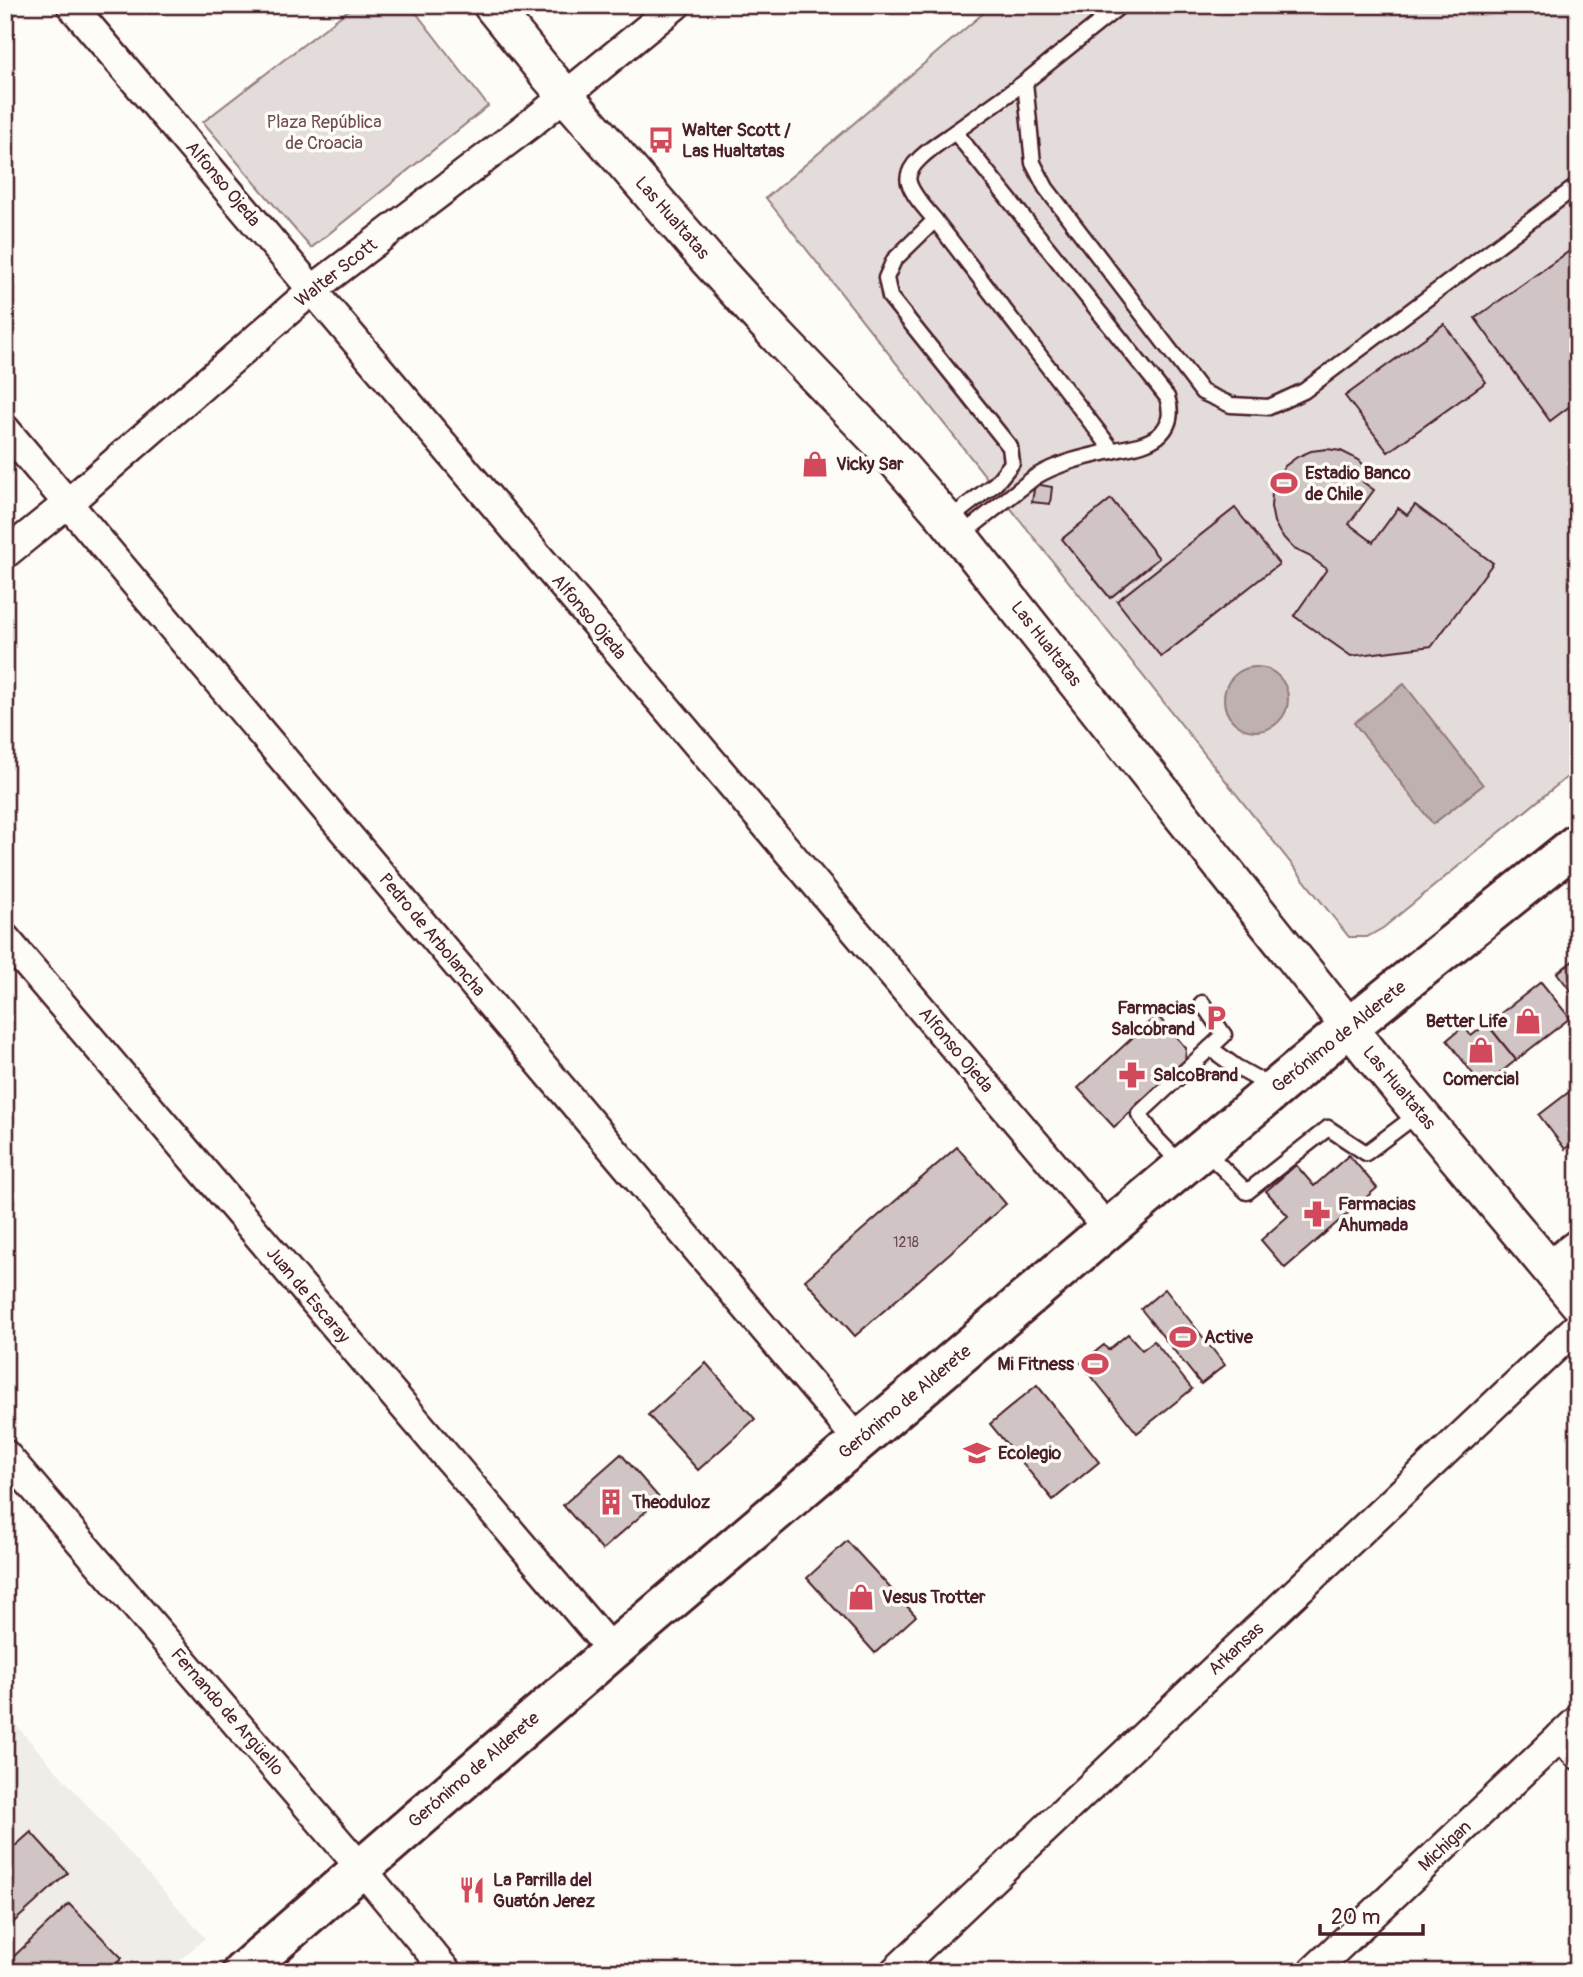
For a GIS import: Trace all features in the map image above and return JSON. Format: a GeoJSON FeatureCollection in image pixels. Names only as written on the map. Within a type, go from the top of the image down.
{"type":"FeatureCollection","features":[{"type":"Feature","properties":{"kind":"main road","name":"Gerónimo de Alderete"},"geometry":{"type":"LineString","coordinates":[[242,1972],[612,1651],[1193,1157],[1349,1027],[1578,843]]}},
{"type":"Feature","properties":{"kind":"street","name":"Alfonso Ojeda"},"geometry":{"type":"LineString","coordinates":[[72,5],[1108,1229]]}},
{"type":"Feature","properties":{"kind":"street","name":"Las Hualtatas"},"geometry":{"type":"LineString","coordinates":[[491,5],[706,258],[882,445],[954,528],[1349,1027],[1578,1303]]}},
{"type":"Feature","properties":{"kind":"street","name":"Walter Scott"},"geometry":{"type":"LineString","coordinates":[[5,554],[68,503],[312,290],[534,121],[676,5]]}},
{"type":"Feature","properties":{"kind":"street","name":"Pedro de Arbolancha"},"geometry":{"type":"LineString","coordinates":[[5,429],[859,1441]]}},
{"type":"Feature","properties":{"kind":"street","name":"Juan de Escaray"},"geometry":{"type":"LineString","coordinates":[[5,938],[612,1651]]}},
{"type":"Feature","properties":{"kind":"street"},"geometry":{"type":"LineString","coordinates":[[1547,1267],[1578,1243]]}},
{"type":"Feature","properties":{"kind":"street","name":"Arkansas"},"geometry":{"type":"LineString","coordinates":[[894,1972],[1578,1326]]}},
{"type":"Feature","properties":{"kind":"street","name":"Fernando de Argüello"},"geometry":{"type":"LineString","coordinates":[[5,1454],[447,1972]]}},
{"type":"Feature","properties":{"kind":"street","name":"Michigan"},"geometry":{"type":"LineString","coordinates":[[1312,1972],[1572,1737]]}},
{"type":"Feature","properties":{"kind":"lane"},"geometry":{"type":"LineString","coordinates":[[1113,451],[912,191],[908,179],[912,165],[1025,82],[1121,5]]}},
{"type":"Feature","properties":{"kind":"lane"},"geometry":{"type":"LineString","coordinates":[[1025,82],[1033,163],[1046,188],[1202,392],[1231,405],[1269,407],[1304,390],[1578,185]]}},
{"type":"Feature","properties":{"kind":"lane"},"geometry":{"type":"LineString","coordinates":[[954,528],[1048,469],[1139,445],[1158,436],[1169,422],[1171,410],[1167,397],[955,132]]}},
{"type":"Feature","properties":{"kind":"lane"},"geometry":{"type":"LineString","coordinates":[[934,220],[894,260],[886,278],[890,297],[1010,447],[1012,463],[954,528]]}},
{"type":"Feature","properties":{"kind":"lane"},"geometry":{"type":"LineString","coordinates":[[1202,1003],[1224,1035],[1139,1114],[1156,1137],[1247,1192],[1328,1128],[1366,1153],[1419,1113]]}},
{"type":"Feature","properties":{"kind":"lane"},"geometry":{"type":"LineString","coordinates":[[1210,1048],[1236,1067],[1275,1089]]}},
{"type":"Feature","properties":{"kind":"shaded area"},"geometry":{"type":"Polygon","coordinates":[[[1256,667],[1274,673],[1282,681],[1288,699],[1282,717],[1274,725],[1256,731],[1238,725],[1230,717],[1224,699],[1230,681],[1238,673],[1256,667]]]}},
{"type":"Feature","properties":{"kind":"shaded area"},"geometry":{"type":"Polygon","coordinates":[[[1404,684],[1483,785],[1433,824],[1354,723],[1404,684]]]}},
{"type":"Feature","properties":{"kind":"shaded area"},"geometry":{"type":"Polygon","coordinates":[[[5,1713],[205,1938],[166,1972],[5,1972],[5,1713]]]}},
{"type":"Feature","properties":{"kind":"green space","name":"Plaza República de Croacia"},"geometry":{"type":"Polygon","coordinates":[[[355,5],[410,5],[488,106],[311,248],[203,122],[355,5]]]}},
{"type":"Feature","properties":{"kind":"green space","name":"Estadio Banco de Chile"},"geometry":{"type":"Polygon","coordinates":[[[993,5],[1578,5],[1578,768],[1383,928],[1367,937],[1349,937],[766,198],[993,5]]]}},
{"type":"Feature","properties":{"kind":"building"},"geometry":{"type":"Polygon","coordinates":[[[1578,245],[1578,400],[1550,421],[1475,318],[1578,245]]]}},
{"type":"Feature","properties":{"kind":"building"},"geometry":{"type":"Polygon","coordinates":[[[1444,324],[1486,382],[1388,452],[1345,396],[1444,324]]]}},
{"type":"Feature","properties":{"kind":"building"},"geometry":{"type":"Polygon","coordinates":[[[1311,451],[1341,451],[1359,460],[1370,472],[1363,482],[1374,490],[1349,524],[1373,542],[1398,508],[1407,515],[1415,505],[1493,563],[1432,646],[1351,656],[1294,616],[1327,569],[1294,549],[1281,535],[1274,522],[1272,493],[1276,479],[1285,466],[1311,451]]]}},
{"type":"Feature","properties":{"kind":"building"},"geometry":{"type":"Polygon","coordinates":[[[1035,484],[1052,487],[1050,504],[1032,502],[1035,484]]]}},
{"type":"Feature","properties":{"kind":"building"},"geometry":{"type":"Polygon","coordinates":[[[1111,499],[1159,558],[1110,598],[1062,539],[1111,499]]]}},
{"type":"Feature","properties":{"kind":"building"},"geometry":{"type":"Polygon","coordinates":[[[1235,508],[1279,564],[1161,657],[1117,601],[1235,508]]]}},
{"type":"Feature","properties":{"kind":"building"},"geometry":{"type":"Polygon","coordinates":[[[1578,957],[1578,1000],[1557,973],[1578,957]]]}},
{"type":"Feature","properties":{"kind":"building","name":"Better Life"},"geometry":{"type":"Polygon","coordinates":[[[1541,982],[1570,1018],[1516,1060],[1487,1024],[1541,982]]]}},
{"type":"Feature","properties":{"kind":"building","name":"SalcoBrand"},"geometry":{"type":"Polygon","coordinates":[[[1157,1015],[1186,1048],[1185,1063],[1114,1127],[1078,1088],[1157,1015]]]}},
{"type":"Feature","properties":{"kind":"building","name":"Comercial"},"geometry":{"type":"Polygon","coordinates":[[[1487,1024],[1516,1060],[1483,1087],[1447,1040],[1464,1026],[1471,1036],[1487,1024]]]}},
{"type":"Feature","properties":{"kind":"building"},"geometry":{"type":"Polygon","coordinates":[[[1578,1085],[1578,1139],[1565,1149],[1539,1115],[1578,1085]]]}},
{"type":"Feature","properties":{"kind":"building"},"geometry":{"type":"Polygon","coordinates":[[[957,1147],[1006,1204],[855,1336],[805,1280],[957,1147]]]}},
{"type":"Feature","properties":{"kind":"building","name":"Farmacias Ahumada"},"geometry":{"type":"Polygon","coordinates":[[[1349,1155],[1377,1188],[1285,1268],[1261,1240],[1288,1216],[1266,1191],[1296,1165],[1314,1186],[1349,1155]]]}},
{"type":"Feature","properties":{"kind":"building","name":"Active"},"geometry":{"type":"Polygon","coordinates":[[[1165,1289],[1225,1365],[1201,1384],[1141,1309],[1165,1289]]]}},
{"type":"Feature","properties":{"kind":"building"},"geometry":{"type":"Polygon","coordinates":[[[1128,1334],[1142,1350],[1154,1341],[1192,1389],[1137,1433],[1081,1363],[1104,1345],[1108,1350],[1128,1334]]]}},
{"type":"Feature","properties":{"kind":"building"},"geometry":{"type":"Polygon","coordinates":[[[706,1363],[755,1419],[698,1470],[648,1415],[706,1363]]]}},
{"type":"Feature","properties":{"kind":"building"},"geometry":{"type":"Polygon","coordinates":[[[1037,1385],[1099,1462],[1053,1500],[990,1424],[1037,1385]]]}},
{"type":"Feature","properties":{"kind":"building","name":"Theoduloz"},"geometry":{"type":"Polygon","coordinates":[[[621,1454],[660,1499],[602,1550],[563,1505],[621,1454]]]}},
{"type":"Feature","properties":{"kind":"building","name":"Vesus Trotter"},"geometry":{"type":"Polygon","coordinates":[[[847,1541],[916,1616],[875,1653],[807,1578],[847,1541]]]}},
{"type":"Feature","properties":{"kind":"building"},"geometry":{"type":"Polygon","coordinates":[[[31,1832],[68,1873],[5,1930],[5,1855],[31,1832]]]}},
{"type":"Feature","properties":{"kind":"building"},"geometry":{"type":"Polygon","coordinates":[[[69,1904],[122,1958],[108,1972],[23,1972],[11,1959],[69,1904]]]}},
{"type":"Feature","properties":{"kind":"place","name":"Walter Scott / Las Hualtatas"},"geometry":{"type":"Point","coordinates":[661,140]}},
{"type":"Feature","properties":{"kind":"place","name":"Vicky Sar"},"geometry":{"type":"Point","coordinates":[815,464]}},
{"type":"Feature","properties":{"kind":"place","name":"Estadio Banco de Chile"},"geometry":{"type":"Point","coordinates":[1284,483]}},
{"type":"Feature","properties":{"kind":"place","name":"Farmacias Salcobrand"},"geometry":{"type":"Point","coordinates":[1216,1018]}},
{"type":"Feature","properties":{"kind":"place","name":"Better Life"},"geometry":{"type":"Point","coordinates":[1528,1021]}},
{"type":"Feature","properties":{"kind":"place","name":"Comercial"},"geometry":{"type":"Point","coordinates":[1481,1050]}},
{"type":"Feature","properties":{"kind":"place","name":"SalcoBrand"},"geometry":{"type":"Point","coordinates":[1132,1075]}},
{"type":"Feature","properties":{"kind":"place","name":"Farmacias Ahumada"},"geometry":{"type":"Point","coordinates":[1317,1214]}},
{"type":"Feature","properties":{"kind":"place","name":"Active"},"geometry":{"type":"Point","coordinates":[1183,1337]}},
{"type":"Feature","properties":{"kind":"place","name":"Mi Fitness"},"geometry":{"type":"Point","coordinates":[1095,1364]}},
{"type":"Feature","properties":{"kind":"place","name":"Ecolegio"},"geometry":{"type":"Point","coordinates":[977,1453]}},
{"type":"Feature","properties":{"kind":"place","name":"Theoduloz"},"geometry":{"type":"Point","coordinates":[611,1502]}},
{"type":"Feature","properties":{"kind":"place","name":"Vesus Trotter"},"geometry":{"type":"Point","coordinates":[861,1597]}},
{"type":"Feature","properties":{"kind":"place","name":"La Parrilla del Guatón Jerez"},"geometry":{"type":"Point","coordinates":[472,1890]}}]}
